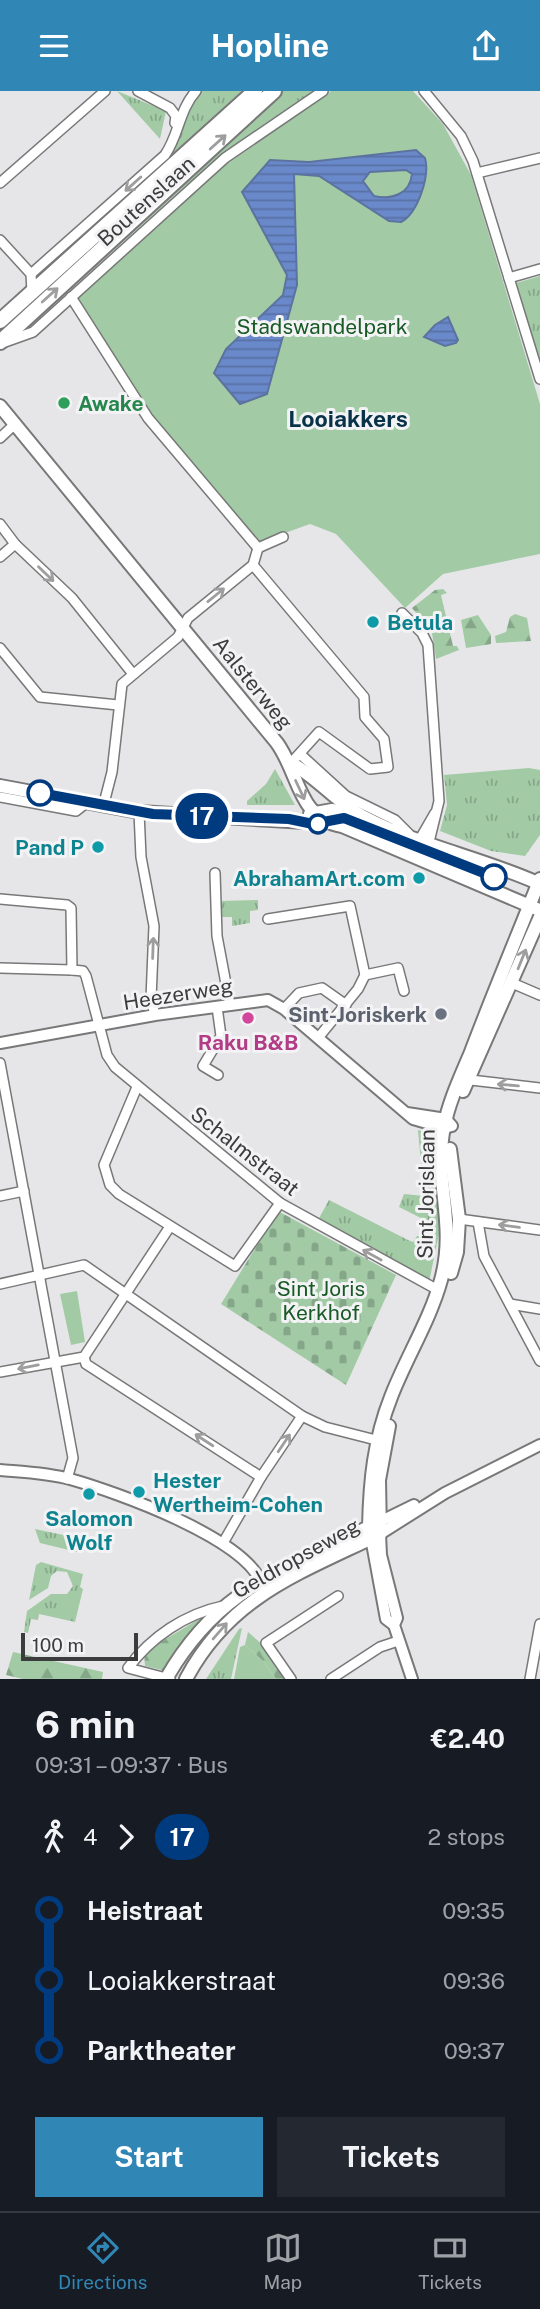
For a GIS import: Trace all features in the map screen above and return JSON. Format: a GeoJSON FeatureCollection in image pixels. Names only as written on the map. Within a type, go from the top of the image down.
{"type":"FeatureCollection","features":[{"type":"Feature","properties":{"kind":"main road","name":"Boutenslaan"},"geometry":{"type":"LineString","coordinates":[[0,321],[255,91]]}},
{"type":"Feature","properties":{"kind":"main road","name":"Boutenslaan"},"geometry":{"type":"LineString","coordinates":[[0,343],[274,91]]}},
{"type":"Feature","properties":{"kind":"main road","name":"Aalsterweg"},"geometry":{"type":"LineString","coordinates":[[0,406],[45,457],[146,583],[163,594],[184,619],[183,629],[306,771],[329,795],[361,815]]}},
{"type":"Feature","properties":{"kind":"main road","name":"Aalsterweg"},"geometry":{"type":"LineString","coordinates":[[295,758],[303,797],[319,818]]}},
{"type":"Feature","properties":{"kind":"main road"},"geometry":{"type":"LineString","coordinates":[[0,786],[80,808],[107,807],[126,813],[319,818],[535,908]]}},
{"type":"Feature","properties":{"kind":"main road"},"geometry":{"type":"LineString","coordinates":[[319,818],[332,810],[361,815],[539,882]]}},
{"type":"Feature","properties":{"kind":"main road","name":"Sint Jorislaan"},"geometry":{"type":"LineString","coordinates":[[374,1530],[370,1475],[376,1440],[391,1396],[438,1290],[448,1240],[442,1167],[447,1124],[535,908],[539,882]]}},
{"type":"Feature","properties":{"kind":"main road","name":"Sint Jorislaan"},"geometry":{"type":"LineString","coordinates":[[464,1080],[512,983],[540,917]]}},
{"type":"Feature","properties":{"kind":"main road","name":"Sint Jorislaan"},"geometry":{"type":"LineString","coordinates":[[374,1530],[379,1481],[390,1420],[448,1282],[457,1252],[459,1219],[450,1169],[447,1124]]}},
{"type":"Feature","properties":{"kind":"main road","name":"Geldropseweg"},"geometry":{"type":"LineString","coordinates":[[168,1679],[189,1644],[223,1606],[260,1585],[374,1530]]}},
{"type":"Feature","properties":{"kind":"main road","name":"Geldropseweg"},"geometry":{"type":"LineString","coordinates":[[186,1679],[207,1645],[260,1585]]}},
{"type":"Feature","properties":{"kind":"street"},"geometry":{"type":"LineString","coordinates":[[0,183],[105,91]]}},
{"type":"Feature","properties":{"kind":"street"},"geometry":{"type":"LineString","coordinates":[[138,91],[175,113],[174,132]]}},
{"type":"Feature","properties":{"kind":"street","name":"Boutenslaan"},"geometry":{"type":"LineString","coordinates":[[31,274],[165,155],[185,105],[196,91]]}},
{"type":"Feature","properties":{"kind":"street","name":"Boutenslaan"},"geometry":{"type":"LineString","coordinates":[[0,343],[33,332],[225,158],[323,91]]}},
{"type":"Feature","properties":{"kind":"street"},"geometry":{"type":"LineString","coordinates":[[424,91],[461,136],[477,173],[540,379]]}},
{"type":"Feature","properties":{"kind":"street"},"geometry":{"type":"LineString","coordinates":[[477,173],[540,158]]}},
{"type":"Feature","properties":{"kind":"street"},"geometry":{"type":"LineString","coordinates":[[0,240],[31,274],[32,292]]}},
{"type":"Feature","properties":{"kind":"street"},"geometry":{"type":"LineString","coordinates":[[509,278],[540,269]]}},
{"type":"Feature","properties":{"kind":"street"},"geometry":{"type":"LineString","coordinates":[[71,297],[148,418],[258,548]]}},
{"type":"Feature","properties":{"kind":"street"},"geometry":{"type":"LineString","coordinates":[[0,438],[15,424]]}},
{"type":"Feature","properties":{"kind":"street"},"geometry":{"type":"LineString","coordinates":[[0,524],[15,544],[72,598],[133,674]]}},
{"type":"Feature","properties":{"kind":"street"},"geometry":{"type":"LineString","coordinates":[[107,807],[121,688],[133,674],[178,637],[188,618],[253,565],[258,548],[283,537]]}},
{"type":"Feature","properties":{"kind":"street"},"geometry":{"type":"LineString","coordinates":[[0,557],[15,544]]}},
{"type":"Feature","properties":{"kind":"street"},"geometry":{"type":"LineString","coordinates":[[253,565],[363,697],[366,717],[384,739],[388,767],[370,769],[319,731],[295,758]]}},
{"type":"Feature","properties":{"kind":"street"},"geometry":{"type":"LineString","coordinates":[[402,613],[422,633],[428,645],[439,801],[420,839]]}},
{"type":"Feature","properties":{"kind":"street"},"geometry":{"type":"LineString","coordinates":[[0,648],[40,697],[118,705]]}},
{"type":"Feature","properties":{"kind":"street","name":"Aalsterweg"},"geometry":{"type":"LineString","coordinates":[[295,758],[346,796],[395,821],[420,839]]}},
{"type":"Feature","properties":{"kind":"street"},"geometry":{"type":"LineString","coordinates":[[0,797],[80,808]]}},
{"type":"Feature","properties":{"kind":"street"},"geometry":{"type":"LineString","coordinates":[[135,812],[154,926],[151,999],[155,1015]]}},
{"type":"Feature","properties":{"kind":"street"},"geometry":{"type":"LineString","coordinates":[[215,873],[217,936],[230,1005]]}},
{"type":"Feature","properties":{"kind":"street"},"geometry":{"type":"LineString","coordinates":[[0,899],[67,905],[71,908],[72,970],[0,968]]}},
{"type":"Feature","properties":{"kind":"street"},"geometry":{"type":"LineString","coordinates":[[268,919],[350,906],[365,975],[346,1005],[318,1038]]}},
{"type":"Feature","properties":{"kind":"street"},"geometry":{"type":"LineString","coordinates":[[365,975],[398,968],[404,991]]}},
{"type":"Feature","properties":{"kind":"street","name":"Schalmstraat"},"geometry":{"type":"LineString","coordinates":[[72,970],[83,971],[86,976],[110,1062],[137,1087],[280,1203],[438,1290]]}},
{"type":"Feature","properties":{"kind":"street"},"geometry":{"type":"LineString","coordinates":[[512,983],[540,995]]}},
{"type":"Feature","properties":{"kind":"street"},"geometry":{"type":"LineString","coordinates":[[346,1005],[322,988],[299,993],[284,1009],[407,1113],[447,1124]]}},
{"type":"Feature","properties":{"kind":"street","name":"Heezerweg"},"geometry":{"type":"LineString","coordinates":[[0,1043],[155,1015],[268,1000],[284,1009]]}},
{"type":"Feature","properties":{"kind":"street"},"geometry":{"type":"LineString","coordinates":[[217,1007],[221,1036],[203,1066],[218,1075]]}},
{"type":"Feature","properties":{"kind":"street"},"geometry":{"type":"LineString","coordinates":[[0,1063],[4,1111],[24,1191],[73,1458],[67,1479]]}},
{"type":"Feature","properties":{"kind":"street"},"geometry":{"type":"LineString","coordinates":[[464,1080],[540,1088]]}},
{"type":"Feature","properties":{"kind":"street"},"geometry":{"type":"LineString","coordinates":[[137,1087],[104,1165],[105,1175],[119,1194],[235,1266],[280,1203]]}},
{"type":"Feature","properties":{"kind":"street"},"geometry":{"type":"LineString","coordinates":[[0,1196],[24,1191]]}},
{"type":"Feature","properties":{"kind":"street"},"geometry":{"type":"LineString","coordinates":[[459,1219],[540,1230]]}},
{"type":"Feature","properties":{"kind":"street"},"geometry":{"type":"LineString","coordinates":[[478,1222],[484,1256],[540,1361]]}},
{"type":"Feature","properties":{"kind":"street"},"geometry":{"type":"LineString","coordinates":[[0,1372],[83,1357],[126,1296],[169,1227]]}},
{"type":"Feature","properties":{"kind":"street"},"geometry":{"type":"LineString","coordinates":[[0,1284],[84,1265],[302,1416],[325,1427],[376,1440]]}},
{"type":"Feature","properties":{"kind":"street"},"geometry":{"type":"LineString","coordinates":[[510,1304],[540,1309]]}},
{"type":"Feature","properties":{"kind":"street"},"geometry":{"type":"LineString","coordinates":[[83,1357],[86,1364],[261,1477]]}},
{"type":"Feature","properties":{"kind":"street"},"geometry":{"type":"LineString","coordinates":[[223,1543],[261,1477],[302,1416]]}},
{"type":"Feature","properties":{"kind":"street","name":"Geldropseweg"},"geometry":{"type":"LineString","coordinates":[[374,1530],[540,1445]]}},
{"type":"Feature","properties":{"kind":"street"},"geometry":{"type":"LineString","coordinates":[[0,1470],[67,1479],[151,1507],[223,1543],[249,1566],[260,1585]]}},
{"type":"Feature","properties":{"kind":"street"},"geometry":{"type":"LineString","coordinates":[[374,1530],[386,1619],[394,1625],[412,1679]]}},
{"type":"Feature","properties":{"kind":"street"},"geometry":{"type":"LineString","coordinates":[[291,1679],[267,1643],[338,1596]]}},
{"type":"Feature","properties":{"kind":"street","name":"Geldropseweg"},"geometry":{"type":"LineString","coordinates":[[168,1679],[128,1668],[153,1638],[211,1609],[223,1606]]}},
{"type":"Feature","properties":{"kind":"street"},"geometry":{"type":"LineString","coordinates":[[530,1679],[539,1630]]}},
{"type":"Feature","properties":{"kind":"street"},"geometry":{"type":"LineString","coordinates":[[331,1679],[380,1647],[398,1640]]}},
{"type":"Feature","properties":{"kind":"green space"},"geometry":{"type":"Polygon","coordinates":[[[117,91],[166,111],[160,139],[117,91]]]}},
{"type":"Feature","properties":{"kind":"green space"},"geometry":{"type":"Polygon","coordinates":[[[200,91],[250,91],[101,227],[78,239],[170,155],[184,113],[200,91]]]}},
{"type":"Feature","properties":{"kind":"green space"},"geometry":{"type":"Polygon","coordinates":[[[279,91],[317,91],[188,187],[186,185],[30,326],[29,331],[13,335],[279,91]]]}},
{"type":"Feature","properties":{"kind":"green space","name":"Stadswandelpark"},"geometry":{"type":"Polygon","coordinates":[[[331,91],[413,91],[443,124],[471,175],[540,404],[540,554],[443,574],[405,608],[336,534],[310,524],[257,543],[152,415],[73,295],[210,176],[331,91]]]}},
{"type":"Feature","properties":{"kind":"green space"},"geometry":{"type":"Polygon","coordinates":[[[540,276],[540,358],[539,359],[516,283],[540,276]]]}},
{"type":"Feature","properties":{"kind":"green space"},"geometry":{"type":"Polygon","coordinates":[[[443,589],[447,593],[441,595],[453,646],[457,646],[459,650],[436,659],[432,633],[412,608],[435,590],[443,589]]]}},
{"type":"Feature","properties":{"kind":"green space"},"geometry":{"type":"Polygon","coordinates":[[[515,614],[527,618],[531,641],[496,643],[495,636],[506,632],[510,617],[515,614]]]}},
{"type":"Feature","properties":{"kind":"green space"},"geometry":{"type":"Polygon","coordinates":[[[478,615],[491,635],[491,644],[466,648],[461,620],[478,615]]]}},
{"type":"Feature","properties":{"kind":"green space"},"geometry":{"type":"Polygon","coordinates":[[[529,768],[540,770],[540,835],[525,856],[491,851],[440,831],[447,805],[444,775],[529,768]]]}},
{"type":"Feature","properties":{"kind":"green space"},"geometry":{"type":"Polygon","coordinates":[[[275,769],[295,805],[247,805],[247,801],[266,784],[275,769]]]}},
{"type":"Feature","properties":{"kind":"green space"},"geometry":{"type":"Polygon","coordinates":[[[258,900],[258,910],[250,911],[250,923],[232,926],[232,917],[221,917],[220,901],[258,900]]]}},
{"type":"Feature","properties":{"kind":"green space"},"geometry":{"type":"Polygon","coordinates":[[[418,1130],[434,1135],[439,1234],[429,1282],[318,1220],[329,1200],[413,1242],[417,1236],[426,1237],[424,1231],[429,1222],[399,1207],[404,1194],[424,1196],[418,1130]]]}},
{"type":"Feature","properties":{"kind":"green space","name":"Sint Joris Kerkhof"},"geometry":{"type":"Polygon","coordinates":[[[278,1211],[396,1275],[346,1385],[221,1304],[278,1211]]]}},
{"type":"Feature","properties":{"kind":"green space"},"geometry":{"type":"Polygon","coordinates":[[[77,1291],[85,1342],[71,1345],[60,1294],[77,1291]]]}},
{"type":"Feature","properties":{"kind":"green space"},"geometry":{"type":"Polygon","coordinates":[[[35,1529],[92,1541],[89,1552],[79,1549],[77,1552],[40,1543],[35,1529]]]}},
{"type":"Feature","properties":{"kind":"green space"},"geometry":{"type":"Polygon","coordinates":[[[41,1562],[83,1574],[80,1587],[83,1589],[75,1622],[39,1614],[38,1620],[31,1619],[28,1633],[24,1632],[27,1611],[51,1594],[67,1594],[73,1586],[67,1572],[57,1571],[51,1576],[48,1588],[29,1600],[36,1565],[41,1562]]]}},
{"type":"Feature","properties":{"kind":"green space"},"geometry":{"type":"Polygon","coordinates":[[[209,1613],[166,1671],[145,1666],[144,1652],[209,1613]]]}},
{"type":"Feature","properties":{"kind":"green space"},"geometry":{"type":"Polygon","coordinates":[[[242,1628],[231,1679],[206,1679],[239,1629],[242,1628]]]}},
{"type":"Feature","properties":{"kind":"green space"},"geometry":{"type":"Polygon","coordinates":[[[248,1632],[266,1648],[288,1679],[276,1679],[264,1662],[245,1645],[248,1632]]]}},
{"type":"Feature","properties":{"kind":"green space"},"geometry":{"type":"Polygon","coordinates":[[[245,1645],[264,1662],[276,1679],[234,1679],[240,1647],[245,1645]]]}},
{"type":"Feature","properties":{"kind":"green space"},"geometry":{"type":"Polygon","coordinates":[[[13,1652],[103,1672],[102,1679],[23,1679],[6,1675],[13,1652]]]}},
{"type":"Feature","properties":{"kind":"water"},"geometry":{"type":"Polygon","coordinates":[[[416,150],[425,158],[426,174],[413,211],[401,222],[389,221],[319,176],[294,174],[297,285],[267,394],[240,404],[214,373],[226,349],[283,295],[287,275],[242,192],[270,160],[309,162],[416,150]],[[406,170],[370,172],[363,181],[374,196],[387,197],[404,191],[412,174],[406,170]]]}},
{"type":"Feature","properties":{"kind":"water"},"geometry":{"type":"Polygon","coordinates":[[[448,317],[458,340],[456,343],[445,346],[424,337],[435,325],[448,317]]]}},
{"type":"Feature","properties":{"kind":"bus line","name":"17"},"geometry":{"type":"LineString","coordinates":[[40,793],[85,804],[153,814],[289,819],[302,824],[344,818],[494,877]]}},
{"type":"Feature","properties":{"kind":"place","name":"Awake"},"geometry":{"type":"Point","coordinates":[64,403]}},
{"type":"Feature","properties":{"kind":"place","name":"Betula"},"geometry":{"type":"Point","coordinates":[373,622]}},
{"type":"Feature","properties":{"kind":"place","name":"Pand P"},"geometry":{"type":"Point","coordinates":[98,847]}},
{"type":"Feature","properties":{"kind":"place","name":"AbrahamArt.com"},"geometry":{"type":"Point","coordinates":[419,878]}},
{"type":"Feature","properties":{"kind":"place","name":"Sint-Joriskerk"},"geometry":{"type":"Point","coordinates":[441,1014]}},
{"type":"Feature","properties":{"kind":"place","name":"Raku B&B"},"geometry":{"type":"Point","coordinates":[248,1018]}},
{"type":"Feature","properties":{"kind":"place","name":"Hester Wertheim-Cohen"},"geometry":{"type":"Point","coordinates":[139,1492]}},
{"type":"Feature","properties":{"kind":"place","name":"Salomon Wolf"},"geometry":{"type":"Point","coordinates":[89,1494]}},
{"type":"Feature","properties":{"kind":"district","name":"Looiakkers"},"geometry":{"type":"Point","coordinates":[348,418]}}]}
